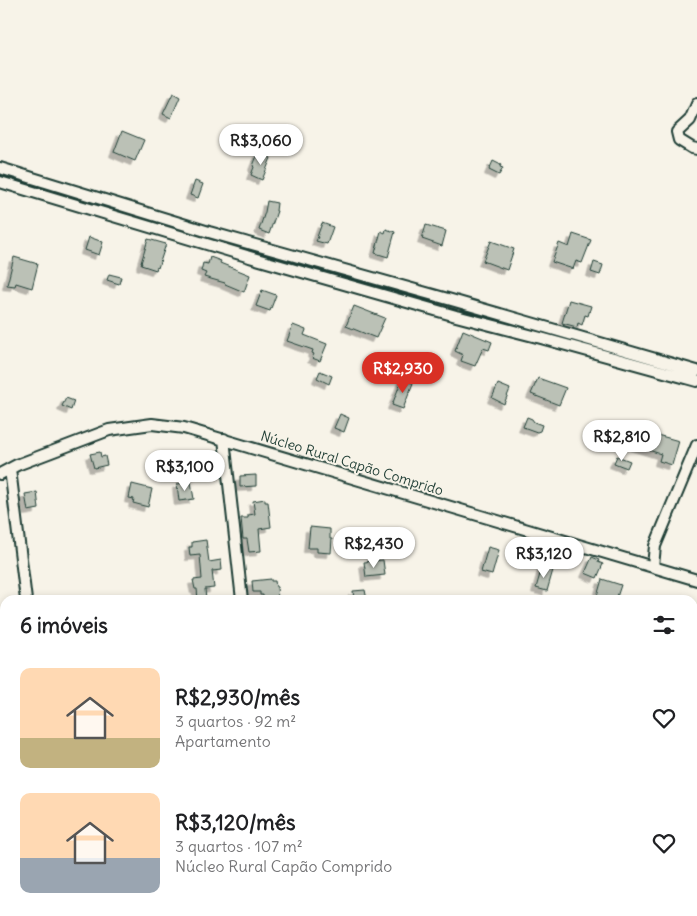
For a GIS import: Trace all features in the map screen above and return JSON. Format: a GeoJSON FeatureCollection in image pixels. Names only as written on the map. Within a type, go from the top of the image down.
{"type":"FeatureCollection","features":[{"type":"Feature","properties":{"kind":"street"},"geometry":{"type":"LineString","coordinates":[[697,104],[690,120],[677,132],[679,140],[697,149]]}},
{"type":"Feature","properties":{"kind":"street"},"geometry":{"type":"LineString","coordinates":[[0,168],[209,232],[697,371]]}},
{"type":"Feature","properties":{"kind":"street"},"geometry":{"type":"LineString","coordinates":[[36,192],[39,180]]}},
{"type":"Feature","properties":{"kind":"street"},"geometry":{"type":"LineString","coordinates":[[0,182],[253,258],[697,382]]}},
{"type":"Feature","properties":{"kind":"street"},"geometry":{"type":"LineString","coordinates":[[402,300],[405,287]]}},
{"type":"Feature","properties":{"kind":"street","name":"Núcleo Rural Capão Comprido"},"geometry":{"type":"LineString","coordinates":[[0,474],[109,430],[152,424],[184,428],[697,580]]}},
{"type":"Feature","properties":{"kind":"street"},"geometry":{"type":"LineString","coordinates":[[224,439],[241,595]]}},
{"type":"Feature","properties":{"kind":"street"},"geometry":{"type":"LineString","coordinates":[[653,566],[655,546],[697,445]]}},
{"type":"Feature","properties":{"kind":"street"},"geometry":{"type":"LineString","coordinates":[[10,469],[25,595]]}},
{"type":"Feature","properties":{"kind":"building"},"geometry":{"type":"Polygon","coordinates":[[[173,93],[180,97],[171,118],[163,114],[173,93]]]}},
{"type":"Feature","properties":{"kind":"building"},"geometry":{"type":"Polygon","coordinates":[[[122,131],[144,140],[135,161],[114,152],[122,131]]]}},
{"type":"Feature","properties":{"kind":"building"},"geometry":{"type":"Polygon","coordinates":[[[258,153],[271,158],[262,180],[251,175],[258,153]]]}},
{"type":"Feature","properties":{"kind":"building"},"geometry":{"type":"Polygon","coordinates":[[[493,161],[503,168],[499,175],[489,170],[493,161]]]}},
{"type":"Feature","properties":{"kind":"building"},"geometry":{"type":"Polygon","coordinates":[[[195,181],[203,184],[198,198],[190,195],[195,181]]]}},
{"type":"Feature","properties":{"kind":"building"},"geometry":{"type":"Polygon","coordinates":[[[267,201],[277,203],[277,211],[269,234],[259,230],[267,201]]]}},
{"type":"Feature","properties":{"kind":"building"},"geometry":{"type":"Polygon","coordinates":[[[322,223],[333,227],[327,244],[316,241],[322,223]]]}},
{"type":"Feature","properties":{"kind":"building"},"geometry":{"type":"Polygon","coordinates":[[[426,225],[446,231],[442,246],[422,239],[426,225]]]}},
{"type":"Feature","properties":{"kind":"building"},"geometry":{"type":"Polygon","coordinates":[[[386,229],[395,232],[388,257],[375,253],[381,231],[385,233],[386,229]]]}},
{"type":"Feature","properties":{"kind":"building"},"geometry":{"type":"Polygon","coordinates":[[[573,234],[591,240],[582,263],[576,261],[573,269],[552,262],[559,243],[569,247],[573,234]]]}},
{"type":"Feature","properties":{"kind":"building"},"geometry":{"type":"Polygon","coordinates":[[[89,237],[103,242],[99,255],[85,250],[89,237]]]}},
{"type":"Feature","properties":{"kind":"building"},"geometry":{"type":"Polygon","coordinates":[[[148,239],[166,244],[156,270],[141,265],[148,239]]]}},
{"type":"Feature","properties":{"kind":"building"},"geometry":{"type":"Polygon","coordinates":[[[491,241],[514,249],[507,270],[483,261],[491,241]]]}},
{"type":"Feature","properties":{"kind":"building"},"geometry":{"type":"Polygon","coordinates":[[[14,257],[38,264],[32,288],[16,283],[15,286],[7,285],[14,257]]]}},
{"type":"Feature","properties":{"kind":"building"},"geometry":{"type":"Polygon","coordinates":[[[210,257],[250,275],[244,292],[225,283],[204,277],[206,273],[201,271],[203,263],[208,264],[210,257]]]}},
{"type":"Feature","properties":{"kind":"building"},"geometry":{"type":"Polygon","coordinates":[[[594,262],[603,265],[600,275],[591,272],[594,262]]]}},
{"type":"Feature","properties":{"kind":"building"},"geometry":{"type":"Polygon","coordinates":[[[109,274],[121,277],[119,284],[107,280],[109,274]]]}},
{"type":"Feature","properties":{"kind":"building"},"geometry":{"type":"Polygon","coordinates":[[[262,290],[276,295],[270,311],[256,306],[262,290]]]}},
{"type":"Feature","properties":{"kind":"building"},"geometry":{"type":"Polygon","coordinates":[[[569,300],[591,306],[588,316],[585,315],[582,325],[578,323],[577,327],[562,323],[569,300]]]}},
{"type":"Feature","properties":{"kind":"building"},"geometry":{"type":"Polygon","coordinates":[[[354,306],[385,318],[376,338],[346,326],[354,306]]]}},
{"type":"Feature","properties":{"kind":"building"},"geometry":{"type":"Polygon","coordinates":[[[293,325],[306,330],[304,335],[327,344],[320,361],[312,358],[313,350],[287,341],[293,325]]]}},
{"type":"Feature","properties":{"kind":"building"},"geometry":{"type":"Polygon","coordinates":[[[463,330],[492,342],[489,350],[483,348],[475,366],[461,361],[463,355],[455,351],[463,330]]]}},
{"type":"Feature","properties":{"kind":"building"},"geometry":{"type":"Polygon","coordinates":[[[320,371],[332,376],[329,384],[317,378],[320,371]]]}},
{"type":"Feature","properties":{"kind":"building"},"geometry":{"type":"Polygon","coordinates":[[[538,378],[566,388],[559,405],[531,394],[538,378]]]}},
{"type":"Feature","properties":{"kind":"building"},"geometry":{"type":"Polygon","coordinates":[[[402,379],[413,383],[403,409],[392,405],[402,379]]]}},
{"type":"Feature","properties":{"kind":"building"},"geometry":{"type":"Polygon","coordinates":[[[498,384],[510,389],[504,404],[492,398],[498,384]]]}},
{"type":"Feature","properties":{"kind":"building"},"geometry":{"type":"Polygon","coordinates":[[[66,398],[74,401],[71,410],[62,406],[66,398]]]}},
{"type":"Feature","properties":{"kind":"building"},"geometry":{"type":"Polygon","coordinates":[[[340,414],[349,418],[344,432],[334,428],[340,414]]]}},
{"type":"Feature","properties":{"kind":"building"},"geometry":{"type":"Polygon","coordinates":[[[527,417],[542,425],[540,431],[537,432],[523,427],[527,417]]]}},
{"type":"Feature","properties":{"kind":"building"},"geometry":{"type":"Polygon","coordinates":[[[639,430],[679,441],[672,465],[659,461],[661,454],[635,446],[639,430]]]}},
{"type":"Feature","properties":{"kind":"building"},"geometry":{"type":"Polygon","coordinates":[[[100,452],[101,457],[105,456],[107,465],[94,468],[90,454],[100,452]]]}},
{"type":"Feature","properties":{"kind":"building"},"geometry":{"type":"Polygon","coordinates":[[[617,456],[630,461],[627,468],[614,463],[617,456]]]}},
{"type":"Feature","properties":{"kind":"building"},"geometry":{"type":"Polygon","coordinates":[[[256,475],[256,486],[240,487],[240,476],[256,475]]]}},
{"type":"Feature","properties":{"kind":"building"},"geometry":{"type":"Polygon","coordinates":[[[191,482],[194,499],[179,501],[177,484],[191,482]]]}},
{"type":"Feature","properties":{"kind":"building"},"geometry":{"type":"Polygon","coordinates":[[[132,484],[152,489],[148,507],[133,503],[134,499],[129,498],[132,484]]]}},
{"type":"Feature","properties":{"kind":"building"},"geometry":{"type":"Polygon","coordinates":[[[37,492],[39,509],[28,511],[25,494],[37,492]]]}},
{"type":"Feature","properties":{"kind":"building"},"geometry":{"type":"Polygon","coordinates":[[[265,499],[265,502],[268,502],[271,527],[259,529],[261,551],[249,552],[247,539],[243,539],[241,518],[248,518],[248,515],[255,514],[253,501],[265,499]]]}},
{"type":"Feature","properties":{"kind":"building"},"geometry":{"type":"Polygon","coordinates":[[[310,527],[330,529],[330,539],[332,539],[331,553],[317,552],[317,548],[308,548],[310,527]]]}},
{"type":"Feature","properties":{"kind":"building"},"geometry":{"type":"Polygon","coordinates":[[[206,540],[209,562],[221,560],[222,570],[212,571],[214,588],[205,589],[206,595],[198,595],[197,589],[195,589],[193,580],[202,579],[200,555],[190,556],[189,547],[192,547],[192,542],[206,540]]]}},
{"type":"Feature","properties":{"kind":"building"},"geometry":{"type":"Polygon","coordinates":[[[488,547],[499,550],[492,575],[481,572],[488,547]]]}},
{"type":"Feature","properties":{"kind":"building"},"geometry":{"type":"Polygon","coordinates":[[[592,557],[603,564],[597,578],[585,573],[592,557]]]}},
{"type":"Feature","properties":{"kind":"building"},"geometry":{"type":"Polygon","coordinates":[[[383,560],[385,575],[366,577],[364,562],[383,560]]]}},
{"type":"Feature","properties":{"kind":"building"},"geometry":{"type":"Polygon","coordinates":[[[542,567],[553,570],[547,591],[536,588],[542,567]]]}},
{"type":"Feature","properties":{"kind":"building"},"geometry":{"type":"Polygon","coordinates":[[[271,579],[271,581],[275,581],[278,595],[260,595],[260,592],[253,592],[252,581],[271,579]]]}},
{"type":"Feature","properties":{"kind":"building"},"geometry":{"type":"Polygon","coordinates":[[[602,579],[621,585],[618,595],[597,595],[602,579]]]}},
{"type":"Feature","properties":{"kind":"building"},"geometry":{"type":"Polygon","coordinates":[[[365,590],[366,595],[353,595],[353,591],[365,590]]]}}]}
